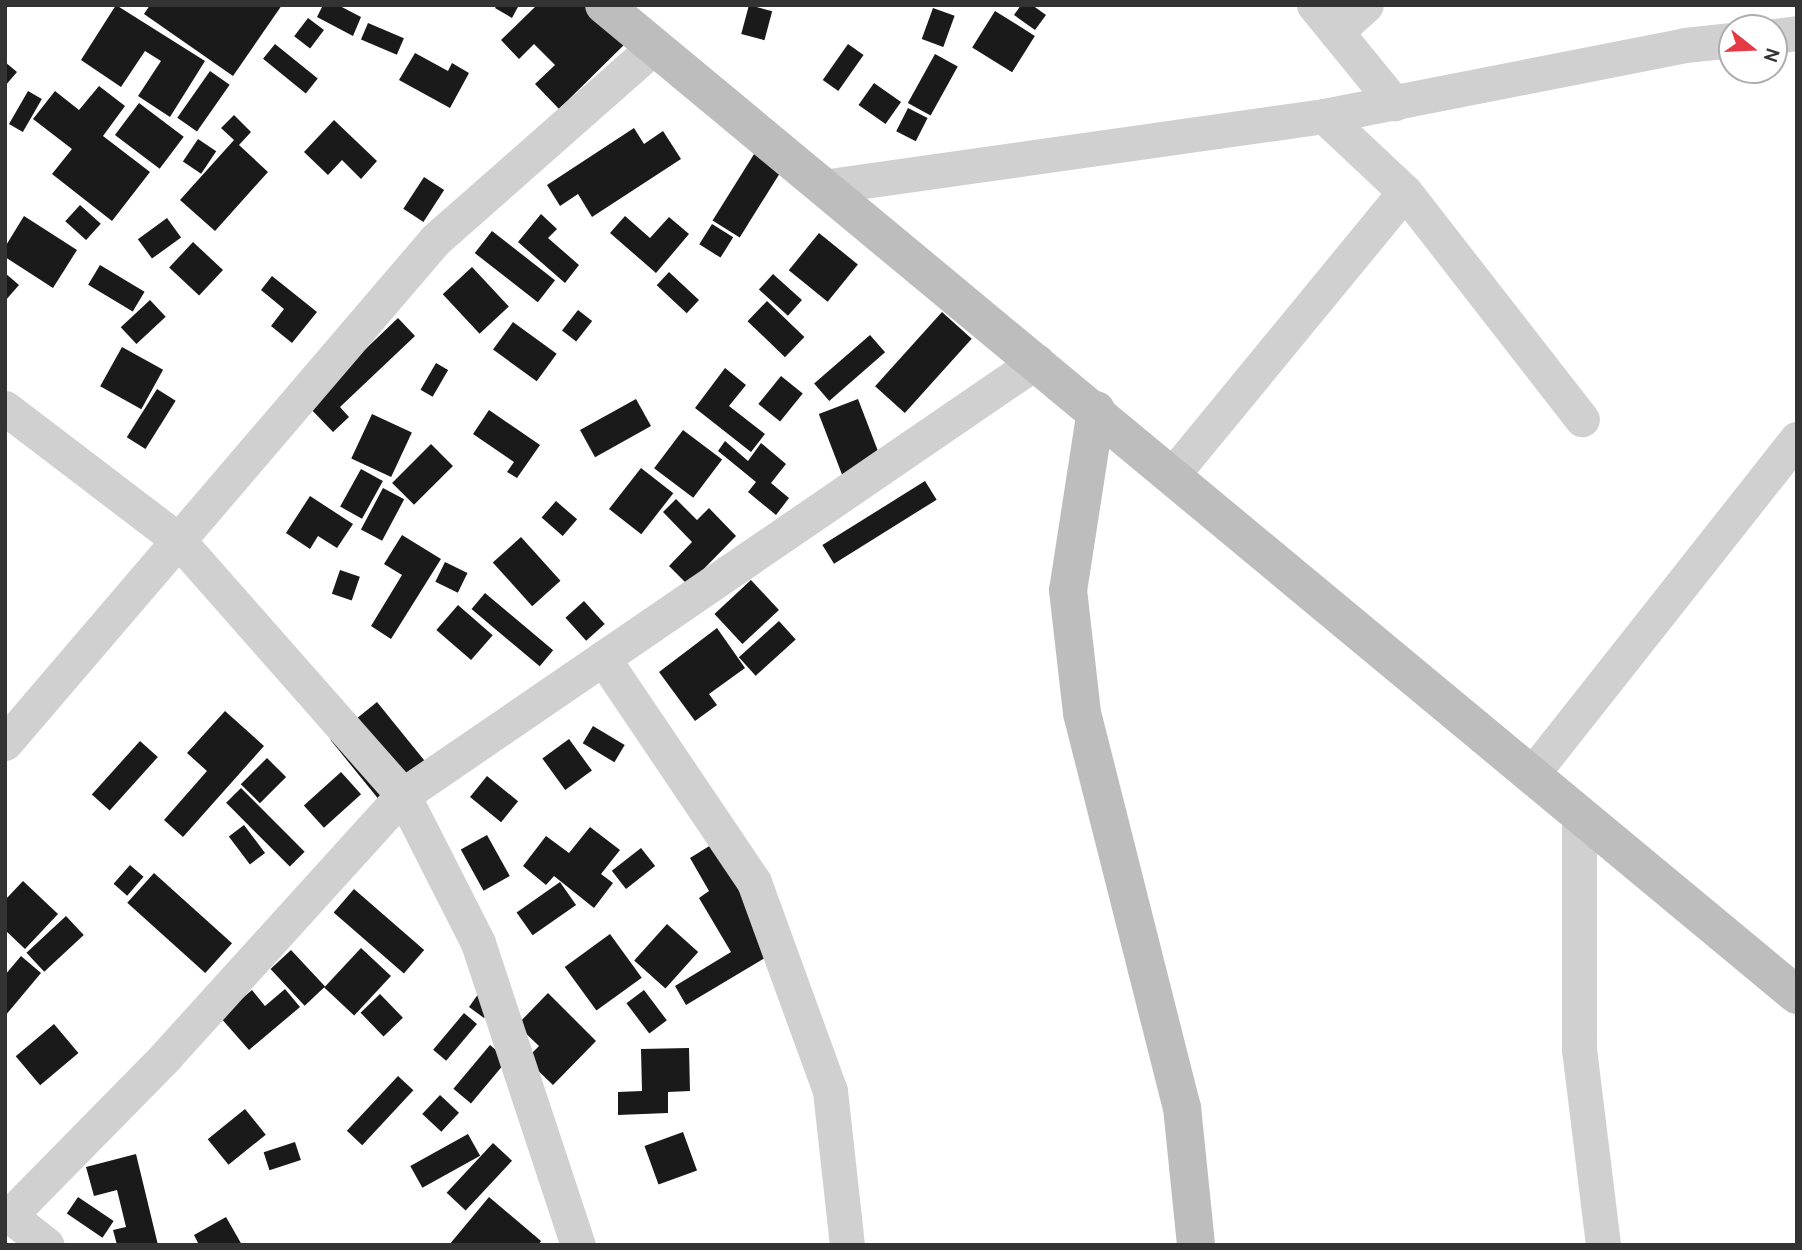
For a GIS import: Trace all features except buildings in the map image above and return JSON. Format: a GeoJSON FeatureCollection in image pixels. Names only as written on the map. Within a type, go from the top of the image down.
{"type":"FeatureCollection","features":[{"type":"Feature","properties":{"kind":"street"},"geometry":{"type":"LineString","coordinates":[[604,5],[822,187],[1037,361],[1797,995]]}},
{"type":"Feature","properties":{"kind":"street"},"geometry":{"type":"LineString","coordinates":[[1314,5],[1394,103]]}},
{"type":"Feature","properties":{"kind":"street"},"geometry":{"type":"LineString","coordinates":[[1336,32],[1366,5]]}},
{"type":"Feature","properties":{"kind":"street"},"geometry":{"type":"LineString","coordinates":[[822,187],[1324,116],[1685,45],[1718,41]]}},
{"type":"Feature","properties":{"kind":"street"},"geometry":{"type":"LineString","coordinates":[[5,743],[435,240],[654,47]]}},
{"type":"Feature","properties":{"kind":"street"},"geometry":{"type":"LineString","coordinates":[[1324,116],[1405,192],[1582,419]]}},
{"type":"Feature","properties":{"kind":"street"},"geometry":{"type":"LineString","coordinates":[[1173,474],[1405,192]]}},
{"type":"Feature","properties":{"kind":"street"},"geometry":{"type":"LineString","coordinates":[[47,1245],[7,1213],[166,1056],[403,795],[1037,361]]}},
{"type":"Feature","properties":{"kind":"street"},"geometry":{"type":"LineString","coordinates":[[5,408],[178,540],[403,795],[478,943],[578,1245]]}},
{"type":"Feature","properties":{"kind":"street"},"geometry":{"type":"LineString","coordinates":[[1096,410],[1068,590],[1082,713],[1182,1107],[1196,1245]]}},
{"type":"Feature","properties":{"kind":"street"},"geometry":{"type":"LineString","coordinates":[[1532,774],[1797,439]]}},
{"type":"Feature","properties":{"kind":"street"},"geometry":{"type":"LineString","coordinates":[[603,658],[754,882],[830,1091],[847,1245]]}},
{"type":"Feature","properties":{"kind":"street"},"geometry":{"type":"LineString","coordinates":[[1578,813],[1579,1049],[1603,1245]]}}]}
